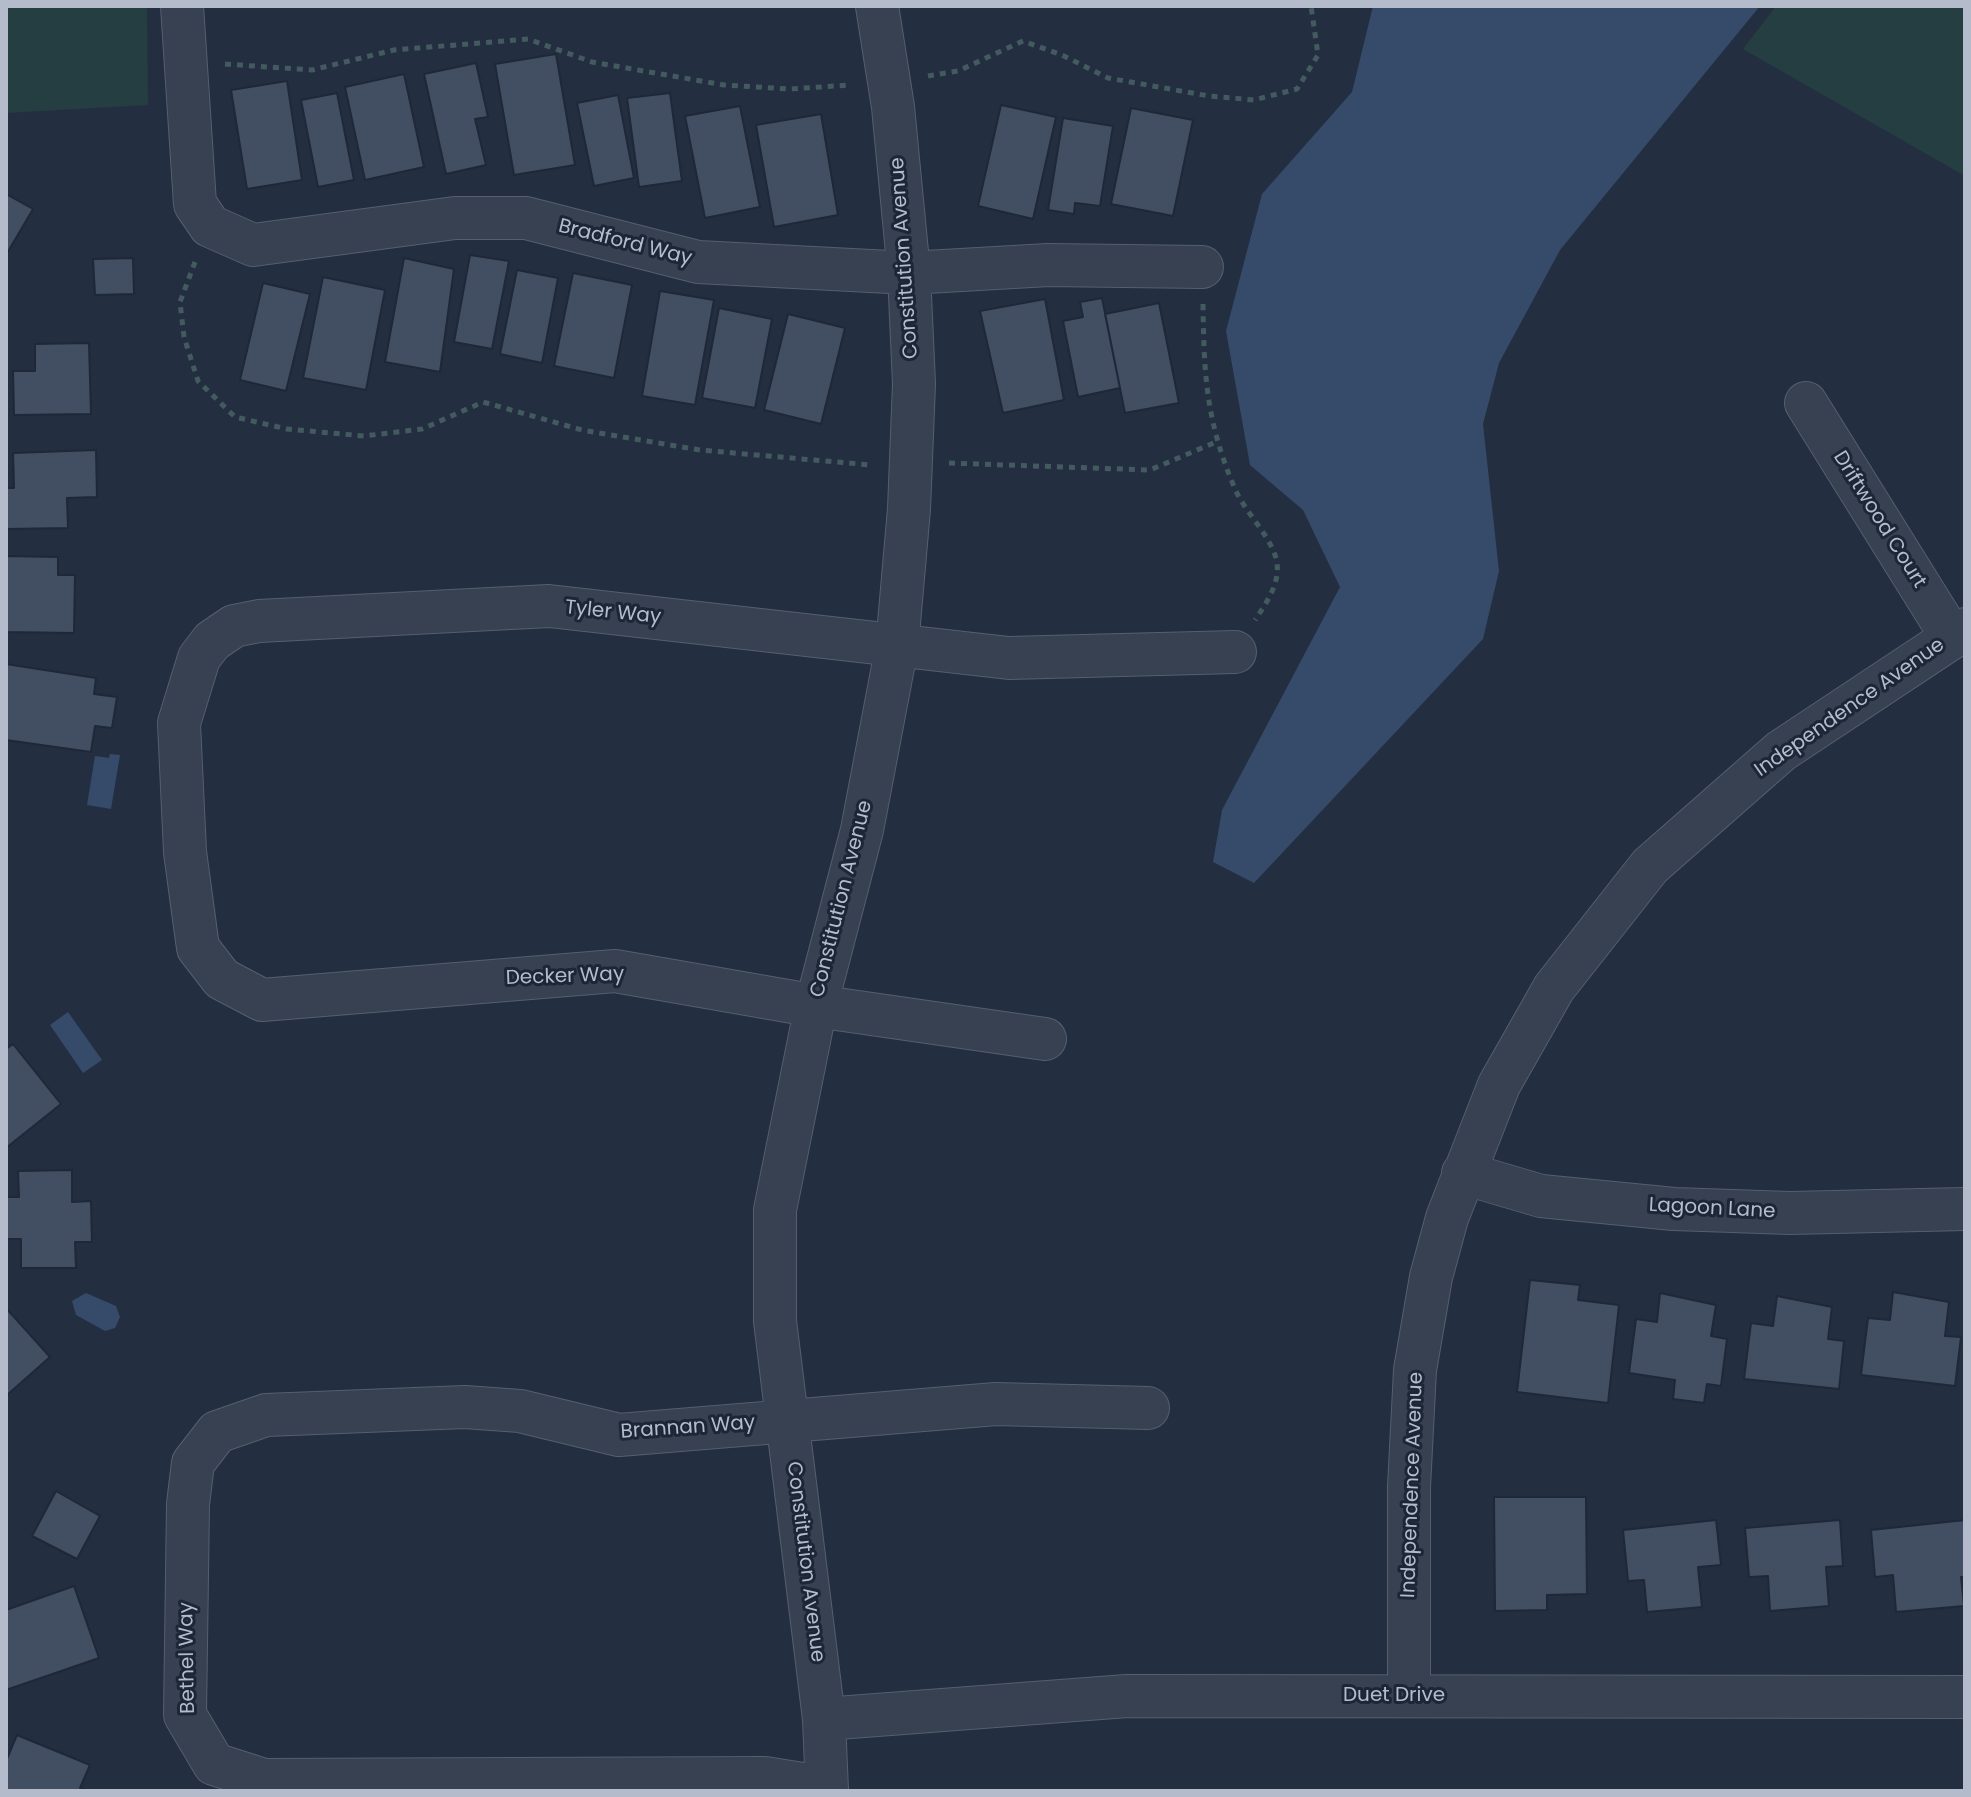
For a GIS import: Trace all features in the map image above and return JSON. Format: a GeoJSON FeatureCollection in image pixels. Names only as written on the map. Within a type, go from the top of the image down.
{"type":"FeatureCollection","features":[{"type":"Feature","properties":{"kind":"street","name":"Bradford Way"},"geometry":{"type":"LineString","coordinates":[[182,6],[195,204],[210,226],[253,245],[455,218],[526,218],[698,262],[909,273],[1048,265],[1202,267]]}},
{"type":"Feature","properties":{"kind":"street","name":"Constitution Avenue"},"geometry":{"type":"LineString","coordinates":[[827,1790],[824,1719],[775,1321],[775,1210],[816,1006],[862,830],[897,646],[914,384],[909,273],[889,82],[877,6]]}},
{"type":"Feature","properties":{"kind":"street","name":"Driftwood Court"},"geometry":{"type":"LineString","coordinates":[[1806,403],[1958,633]]}},
{"type":"Feature","properties":{"kind":"street","name":"Tyler Way"},"geometry":{"type":"LineString","coordinates":[[185,852],[179,723],[199,658],[212,641],[234,626],[259,621],[549,606],[1009,658],[1235,652]]}},
{"type":"Feature","properties":{"kind":"street","name":"Independence Avenue"},"geometry":{"type":"LineString","coordinates":[[1409,1696],[1409,1487],[1415,1370],[1431,1277],[1463,1173],[1499,1085],[1528,1030],[1583,948],[1650,866],[1781,751],[1958,633]]}},
{"type":"Feature","properties":{"kind":"street","name":"Decker Way"},"geometry":{"type":"LineString","coordinates":[[185,852],[198,948],[222,979],[262,1000],[615,971],[816,1006],[1045,1039]]}},
{"type":"Feature","properties":{"kind":"street","name":"Lagoon Lane"},"geometry":{"type":"LineString","coordinates":[[1463,1173],[1541,1196],[1674,1209],[1790,1213],[1965,1209]]}},
{"type":"Feature","properties":{"kind":"street","name":"Brannan Way"},"geometry":{"type":"LineString","coordinates":[[188,1504],[193,1463],[217,1432],[266,1415],[465,1407],[520,1411],[619,1435],[996,1404],[1148,1408]]}},
{"type":"Feature","properties":{"kind":"street","name":"Bethel Way"},"geometry":{"type":"LineString","coordinates":[[188,1504],[185,1715],[214,1764],[264,1780],[765,1778],[827,1790]]}},
{"type":"Feature","properties":{"kind":"street","name":"Duet Drive"},"geometry":{"type":"LineString","coordinates":[[824,1719],[1127,1696],[1965,1697]]}},
{"type":"Feature","properties":{"kind":"path"},"geometry":{"type":"LineString","coordinates":[[186,74],[218,64],[312,70],[394,50],[528,39],[592,62],[724,85],[790,89],[889,82],[958,71],[1023,41],[1062,55],[1108,78],[1209,96],[1254,100],[1297,89],[1318,55],[1311,6]]}},
{"type":"Feature","properties":{"kind":"path"},"geometry":{"type":"LineString","coordinates":[[223,232],[198,255],[180,302],[184,337],[198,381],[235,417],[287,429],[364,436],[422,429],[483,402],[582,430],[700,450],[869,465],[1150,470],[1216,442]]}},
{"type":"Feature","properties":{"kind":"path"},"geometry":{"type":"LineString","coordinates":[[1202,267],[1206,403],[1216,442],[1237,493],[1276,558],[1274,590],[1235,652]]}},
{"type":"Feature","properties":{"kind":"green space"},"geometry":{"type":"Polygon","coordinates":[[[6,6],[147,6],[148,105],[6,113],[6,6]]]}},
{"type":"Feature","properties":{"kind":"green space"},"geometry":{"type":"Polygon","coordinates":[[[1776,6],[1965,6],[1965,176],[1743,49],[1776,6]]]}},
{"type":"Feature","properties":{"kind":"water"},"geometry":{"type":"Polygon","coordinates":[[[1373,6],[1760,6],[1560,250],[1499,363],[1483,424],[1499,571],[1483,639],[1254,883],[1213,862],[1222,810],[1340,587],[1303,510],[1250,465],[1226,331],[1262,194],[1352,92],[1373,6]]]}},
{"type":"Feature","properties":{"kind":"water"},"geometry":{"type":"Polygon","coordinates":[[[110,754],[120,755],[111,809],[87,805],[95,756],[109,758],[110,754]]]}},
{"type":"Feature","properties":{"kind":"water"},"geometry":{"type":"Polygon","coordinates":[[[68,1012],[102,1060],[83,1073],[50,1025],[68,1012]]]}},
{"type":"Feature","properties":{"kind":"water"},"geometry":{"type":"Polygon","coordinates":[[[86,1293],[116,1306],[120,1317],[115,1328],[105,1331],[76,1315],[72,1301],[86,1293]]]}},
{"type":"Feature","properties":{"kind":"building"},"geometry":{"type":"Polygon","coordinates":[[[556,54],[575,165],[514,175],[495,64],[556,54]]]}},
{"type":"Feature","properties":{"kind":"building"},"geometry":{"type":"Polygon","coordinates":[[[476,63],[488,117],[475,119],[486,165],[446,174],[424,74],[476,63]]]}},
{"type":"Feature","properties":{"kind":"building"},"geometry":{"type":"Polygon","coordinates":[[[404,74],[424,167],[365,180],[345,87],[404,74]]]}},
{"type":"Feature","properties":{"kind":"building"},"geometry":{"type":"Polygon","coordinates":[[[287,81],[302,180],[247,189],[231,90],[287,81]]]}},
{"type":"Feature","properties":{"kind":"building"},"geometry":{"type":"Polygon","coordinates":[[[337,93],[354,180],[318,187],[301,100],[337,93]]]}},
{"type":"Feature","properties":{"kind":"building"},"geometry":{"type":"Polygon","coordinates":[[[670,93],[682,181],[639,187],[627,98],[670,93]]]}},
{"type":"Feature","properties":{"kind":"building"},"geometry":{"type":"Polygon","coordinates":[[[618,95],[634,178],[594,186],[577,103],[618,95]]]}},
{"type":"Feature","properties":{"kind":"building"},"geometry":{"type":"Polygon","coordinates":[[[1001,105],[1056,117],[1033,219],[978,206],[1001,105]]]}},
{"type":"Feature","properties":{"kind":"building"},"geometry":{"type":"Polygon","coordinates":[[[740,106],[760,207],[705,218],[685,116],[740,106]]]}},
{"type":"Feature","properties":{"kind":"building"},"geometry":{"type":"Polygon","coordinates":[[[1131,108],[1193,120],[1173,216],[1111,204],[1131,108]]]}},
{"type":"Feature","properties":{"kind":"building"},"geometry":{"type":"Polygon","coordinates":[[[821,114],[838,215],[774,227],[756,125],[821,114]]]}},
{"type":"Feature","properties":{"kind":"building"},"geometry":{"type":"Polygon","coordinates":[[[1063,118],[1113,126],[1100,206],[1075,203],[1074,214],[1048,210],[1063,118]]]}},
{"type":"Feature","properties":{"kind":"building"},"geometry":{"type":"Polygon","coordinates":[[[6,194],[33,209],[6,255],[6,194]]]}},
{"type":"Feature","properties":{"kind":"building"},"geometry":{"type":"Polygon","coordinates":[[[470,255],[509,261],[492,349],[454,342],[470,255]]]}},
{"type":"Feature","properties":{"kind":"building"},"geometry":{"type":"Polygon","coordinates":[[[133,258],[134,294],[95,295],[93,259],[133,258]]]}},
{"type":"Feature","properties":{"kind":"building"},"geometry":{"type":"Polygon","coordinates":[[[404,258],[454,269],[440,372],[385,362],[404,258]]]}},
{"type":"Feature","properties":{"kind":"building"},"geometry":{"type":"Polygon","coordinates":[[[517,270],[558,278],[542,363],[500,354],[517,270]]]}},
{"type":"Feature","properties":{"kind":"building"},"geometry":{"type":"Polygon","coordinates":[[[573,273],[632,285],[614,378],[554,366],[573,273]]]}},
{"type":"Feature","properties":{"kind":"building"},"geometry":{"type":"Polygon","coordinates":[[[323,277],[385,290],[366,390],[303,378],[323,277]]]}},
{"type":"Feature","properties":{"kind":"building"},"geometry":{"type":"Polygon","coordinates":[[[263,283],[310,294],[286,391],[240,380],[263,283]]]}},
{"type":"Feature","properties":{"kind":"building"},"geometry":{"type":"Polygon","coordinates":[[[660,291],[714,300],[695,405],[642,396],[660,291]]]}},
{"type":"Feature","properties":{"kind":"building"},"geometry":{"type":"Polygon","coordinates":[[[1102,298],[1120,388],[1078,397],[1063,321],[1083,317],[1080,302],[1102,298]]]}},
{"type":"Feature","properties":{"kind":"building"},"geometry":{"type":"Polygon","coordinates":[[[1045,299],[1064,400],[1003,413],[980,311],[1045,299]]]}},
{"type":"Feature","properties":{"kind":"building"},"geometry":{"type":"Polygon","coordinates":[[[1159,303],[1179,403],[1125,413],[1105,314],[1159,303]]]}},
{"type":"Feature","properties":{"kind":"building"},"geometry":{"type":"Polygon","coordinates":[[[719,308],[772,319],[755,408],[702,398],[719,308]]]}},
{"type":"Feature","properties":{"kind":"building"},"geometry":{"type":"Polygon","coordinates":[[[788,314],[845,328],[821,424],[764,410],[788,314]]]}},
{"type":"Feature","properties":{"kind":"building"},"geometry":{"type":"Polygon","coordinates":[[[89,343],[91,414],[14,415],[13,371],[35,371],[35,344],[89,343]]]}},
{"type":"Feature","properties":{"kind":"building"},"geometry":{"type":"Polygon","coordinates":[[[96,450],[97,497],[67,498],[68,528],[6,529],[6,488],[14,488],[13,453],[96,450]]]}},
{"type":"Feature","properties":{"kind":"building"},"geometry":{"type":"Polygon","coordinates":[[[6,556],[58,557],[58,575],[75,575],[74,633],[6,632],[6,556]]]}},
{"type":"Feature","properties":{"kind":"building"},"geometry":{"type":"Polygon","coordinates":[[[6,664],[96,678],[94,694],[117,697],[112,728],[95,726],[91,752],[6,740],[6,664]]]}},
{"type":"Feature","properties":{"kind":"building"},"geometry":{"type":"Polygon","coordinates":[[[13,1044],[61,1104],[6,1148],[6,1049],[13,1044]]]}},
{"type":"Feature","properties":{"kind":"building"},"geometry":{"type":"Polygon","coordinates":[[[72,1170],[72,1202],[91,1201],[92,1242],[75,1242],[76,1268],[21,1268],[21,1239],[6,1239],[6,1197],[19,1197],[18,1171],[72,1170]]]}},
{"type":"Feature","properties":{"kind":"building"},"geometry":{"type":"Polygon","coordinates":[[[1530,1280],[1580,1285],[1578,1300],[1619,1305],[1608,1403],[1517,1392],[1530,1280]]]}},
{"type":"Feature","properties":{"kind":"building"},"geometry":{"type":"Polygon","coordinates":[[[1893,1292],[1949,1302],[1945,1336],[1961,1337],[1955,1386],[1861,1375],[1868,1318],[1890,1320],[1893,1292]]]}},
{"type":"Feature","properties":{"kind":"building"},"geometry":{"type":"Polygon","coordinates":[[[1660,1293],[1716,1305],[1711,1336],[1727,1339],[1721,1386],[1707,1384],[1704,1403],[1673,1399],[1675,1380],[1629,1373],[1636,1319],[1657,1322],[1660,1293]]]}},
{"type":"Feature","properties":{"kind":"building"},"geometry":{"type":"Polygon","coordinates":[[[1777,1296],[1832,1307],[1828,1339],[1844,1341],[1839,1389],[1744,1379],[1751,1323],[1773,1326],[1777,1296]]]}},
{"type":"Feature","properties":{"kind":"building"},"geometry":{"type":"Polygon","coordinates":[[[6,1308],[50,1357],[6,1396],[6,1308]]]}},
{"type":"Feature","properties":{"kind":"building"},"geometry":{"type":"Polygon","coordinates":[[[56,1491],[100,1516],[77,1559],[32,1536],[56,1491]]]}},
{"type":"Feature","properties":{"kind":"building"},"geometry":{"type":"Polygon","coordinates":[[[1494,1497],[1586,1497],[1587,1594],[1547,1595],[1547,1610],[1495,1611],[1494,1497]]]}},
{"type":"Feature","properties":{"kind":"building"},"geometry":{"type":"Polygon","coordinates":[[[1716,1520],[1721,1565],[1698,1567],[1702,1607],[1647,1612],[1644,1580],[1628,1581],[1623,1530],[1716,1520]]]}},
{"type":"Feature","properties":{"kind":"building"},"geometry":{"type":"Polygon","coordinates":[[[1840,1520],[1843,1566],[1826,1567],[1829,1606],[1770,1611],[1768,1576],[1749,1577],[1745,1528],[1840,1520]]]}},
{"type":"Feature","properties":{"kind":"building"},"geometry":{"type":"Polygon","coordinates":[[[1965,1520],[1965,1577],[1961,1577],[1964,1606],[1896,1612],[1893,1575],[1875,1577],[1871,1530],[1965,1520]]]}},
{"type":"Feature","properties":{"kind":"building"},"geometry":{"type":"Polygon","coordinates":[[[74,1586],[99,1658],[6,1690],[6,1610],[74,1586]]]}},
{"type":"Feature","properties":{"kind":"building"},"geometry":{"type":"Polygon","coordinates":[[[17,1735],[90,1765],[80,1788],[89,1791],[6,1791],[6,1761],[17,1735]]]}}]}
